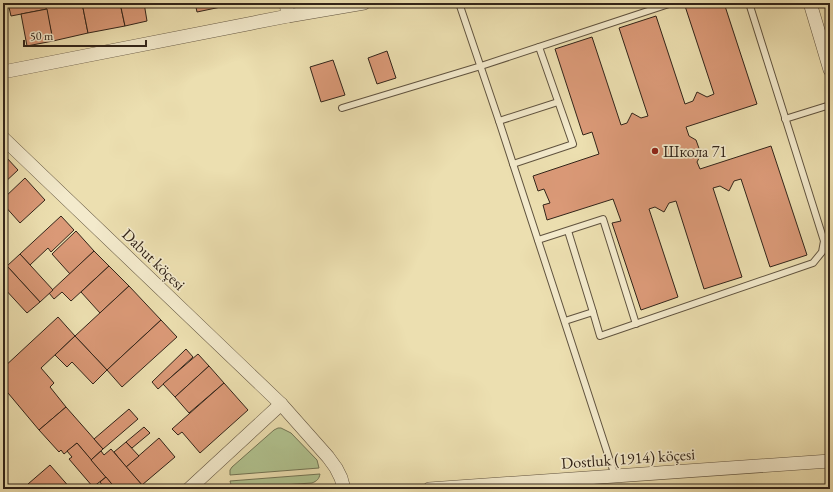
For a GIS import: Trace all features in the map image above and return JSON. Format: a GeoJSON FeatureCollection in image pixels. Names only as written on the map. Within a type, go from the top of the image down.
{"type":"FeatureCollection","features":[{"type":"Feature","properties":{"kind":"street"},"geometry":{"type":"LineString","coordinates":[[286,3],[288,16]]}},
{"type":"Feature","properties":{"kind":"street"},"geometry":{"type":"LineString","coordinates":[[3,72],[288,16],[364,3]]}},
{"type":"Feature","properties":{"kind":"street"},"geometry":{"type":"LineString","coordinates":[[810,3],[830,70]]}},
{"type":"Feature","properties":{"kind":"street","name":"Dabut köçesi"},"geometry":{"type":"LineString","coordinates":[[3,138],[281,404],[328,457],[341,478],[344,489]]}},
{"type":"Feature","properties":{"kind":"street"},"geometry":{"type":"LineString","coordinates":[[189,489],[281,404]]}},
{"type":"Feature","properties":{"kind":"street","name":"Dostluk (1914) köçesi"},"geometry":{"type":"LineString","coordinates":[[429,489],[452,489],[830,461]]}},
{"type":"Feature","properties":{"kind":"lane"},"geometry":{"type":"LineString","coordinates":[[459,3],[615,476]]}},
{"type":"Feature","properties":{"kind":"lane"},"geometry":{"type":"LineString","coordinates":[[342,108],[481,66],[672,3]]}},
{"type":"Feature","properties":{"kind":"lane"},"geometry":{"type":"LineString","coordinates":[[568,231],[600,336],[813,263],[822,252],[824,241],[749,3]]}},
{"type":"Feature","properties":{"kind":"lane"},"geometry":{"type":"LineString","coordinates":[[513,164],[573,144],[539,47]]}},
{"type":"Feature","properties":{"kind":"lane"},"geometry":{"type":"LineString","coordinates":[[499,121],[558,102]]}},
{"type":"Feature","properties":{"kind":"lane"},"geometry":{"type":"LineString","coordinates":[[785,119],[830,105]]}},
{"type":"Feature","properties":{"kind":"lane"},"geometry":{"type":"LineString","coordinates":[[538,240],[603,219],[636,324]]}},
{"type":"Feature","properties":{"kind":"lane"},"geometry":{"type":"LineString","coordinates":[[565,321],[593,312]]}},
{"type":"Feature","properties":{"kind":"green space"},"geometry":{"type":"Polygon","coordinates":[[[278,428],[291,433],[317,460],[319,468],[230,475],[230,470],[232,467],[278,428]]]}},
{"type":"Feature","properties":{"kind":"green space"},"geometry":{"type":"Polygon","coordinates":[[[320,474],[318,480],[312,483],[236,488],[232,486],[230,481],[320,474]]]}},
{"type":"Feature","properties":{"kind":"building"},"geometry":{"type":"Polygon","coordinates":[[[8,3],[45,3],[47,9],[11,16],[8,3]]]}},
{"type":"Feature","properties":{"kind":"building"},"geometry":{"type":"Polygon","coordinates":[[[45,3],[82,3],[88,33],[53,41],[45,3]]]}},
{"type":"Feature","properties":{"kind":"building"},"geometry":{"type":"Polygon","coordinates":[[[82,3],[120,3],[125,26],[88,33],[82,3]]]}},
{"type":"Feature","properties":{"kind":"building"},"geometry":{"type":"Polygon","coordinates":[[[120,3],[144,3],[147,21],[125,26],[120,3]]]}},
{"type":"Feature","properties":{"kind":"building"},"geometry":{"type":"Polygon","coordinates":[[[195,3],[235,3],[235,4],[197,12],[195,3]]]}},
{"type":"Feature","properties":{"kind":"building"},"geometry":{"type":"Polygon","coordinates":[[[695,3],[724,3],[757,104],[686,127],[689,136],[696,140],[701,154],[697,162],[700,169],[771,146],[807,255],[770,267],[741,179],[734,181],[729,191],[720,186],[713,188],[742,277],[704,289],[676,201],[669,203],[664,212],[655,207],[649,209],[678,297],[641,310],[612,223],[621,221],[613,199],[547,220],[543,205],[550,203],[544,189],[538,191],[533,176],[599,154],[592,132],[583,135],[555,49],[592,37],[621,125],[627,123],[632,113],[641,118],[648,116],[619,28],[656,16],[685,104],[693,101],[697,92],[707,97],[714,94],[685,6],[695,3]]]}},
{"type":"Feature","properties":{"kind":"building"},"geometry":{"type":"Polygon","coordinates":[[[47,9],[53,41],[27,46],[21,14],[47,9]]]}},
{"type":"Feature","properties":{"kind":"building"},"geometry":{"type":"Polygon","coordinates":[[[3,27],[7,48],[3,49],[3,27]]]}},
{"type":"Feature","properties":{"kind":"building"},"geometry":{"type":"Polygon","coordinates":[[[387,51],[396,78],[377,84],[368,58],[387,51]]]}},
{"type":"Feature","properties":{"kind":"building"},"geometry":{"type":"Polygon","coordinates":[[[333,60],[345,95],[321,102],[310,67],[333,60]]]}},
{"type":"Feature","properties":{"kind":"building"},"geometry":{"type":"Polygon","coordinates":[[[6,157],[18,170],[3,184],[3,160],[6,157]]]}},
{"type":"Feature","properties":{"kind":"building"},"geometry":{"type":"Polygon","coordinates":[[[25,178],[45,200],[20,223],[3,204],[3,199],[25,178]]]}},
{"type":"Feature","properties":{"kind":"building"},"geometry":{"type":"Polygon","coordinates":[[[61,216],[74,230],[51,252],[48,248],[30,265],[20,254],[61,216]]]}},
{"type":"Feature","properties":{"kind":"building"},"geometry":{"type":"Polygon","coordinates":[[[76,231],[94,251],[70,274],[52,254],[76,231]]]}},
{"type":"Feature","properties":{"kind":"building"},"geometry":{"type":"Polygon","coordinates":[[[94,251],[109,266],[71,301],[62,292],[54,299],[49,293],[94,251]]]}},
{"type":"Feature","properties":{"kind":"building"},"geometry":{"type":"Polygon","coordinates":[[[20,254],[53,290],[40,302],[7,266],[20,254]]]}},
{"type":"Feature","properties":{"kind":"building"},"geometry":{"type":"Polygon","coordinates":[[[7,266],[40,302],[27,313],[3,287],[3,269],[7,266]]]}},
{"type":"Feature","properties":{"kind":"building"},"geometry":{"type":"Polygon","coordinates":[[[109,266],[129,286],[100,313],[81,292],[109,266]]]}},
{"type":"Feature","properties":{"kind":"building"},"geometry":{"type":"Polygon","coordinates":[[[129,286],[161,320],[107,370],[75,336],[129,286]]]}},
{"type":"Feature","properties":{"kind":"building"},"geometry":{"type":"Polygon","coordinates":[[[58,317],[75,336],[41,368],[54,383],[50,387],[66,407],[39,430],[3,387],[3,368],[58,317]]]}},
{"type":"Feature","properties":{"kind":"building"},"geometry":{"type":"Polygon","coordinates":[[[161,320],[177,337],[122,387],[107,370],[161,320]]]}},
{"type":"Feature","properties":{"kind":"building"},"geometry":{"type":"Polygon","coordinates":[[[75,336],[107,370],[93,384],[72,362],[67,367],[55,355],[75,336]]]}},
{"type":"Feature","properties":{"kind":"building"},"geometry":{"type":"Polygon","coordinates":[[[186,349],[193,357],[158,389],[152,382],[186,349]]]}},
{"type":"Feature","properties":{"kind":"building"},"geometry":{"type":"Polygon","coordinates":[[[198,354],[209,366],[175,397],[163,384],[198,354]]]}},
{"type":"Feature","properties":{"kind":"building"},"geometry":{"type":"Polygon","coordinates":[[[209,366],[224,383],[189,413],[175,397],[209,366]]]}},
{"type":"Feature","properties":{"kind":"building"},"geometry":{"type":"Polygon","coordinates":[[[224,383],[248,410],[200,453],[182,432],[178,435],[172,429],[224,383]]]}},
{"type":"Feature","properties":{"kind":"building"},"geometry":{"type":"Polygon","coordinates":[[[66,407],[103,449],[91,460],[77,443],[64,454],[61,450],[59,452],[39,430],[66,407]]]}},
{"type":"Feature","properties":{"kind":"building"},"geometry":{"type":"Polygon","coordinates":[[[129,409],[138,419],[103,449],[94,439],[129,409]]]}},
{"type":"Feature","properties":{"kind":"building"},"geometry":{"type":"Polygon","coordinates":[[[144,427],[150,433],[132,448],[126,442],[144,427]]]}},
{"type":"Feature","properties":{"kind":"building"},"geometry":{"type":"Polygon","coordinates":[[[159,438],[175,457],[142,485],[126,467],[159,438]]]}},
{"type":"Feature","properties":{"kind":"building"},"geometry":{"type":"Polygon","coordinates":[[[126,442],[139,456],[126,467],[114,452],[126,442]]]}},
{"type":"Feature","properties":{"kind":"building"},"geometry":{"type":"Polygon","coordinates":[[[77,443],[106,477],[93,487],[69,459],[72,457],[67,451],[77,443]]]}},
{"type":"Feature","properties":{"kind":"building"},"geometry":{"type":"Polygon","coordinates":[[[111,449],[145,489],[116,489],[91,460],[101,451],[104,455],[111,449]]]}},
{"type":"Feature","properties":{"kind":"building"},"geometry":{"type":"Polygon","coordinates":[[[50,465],[71,489],[32,489],[28,484],[50,465]]]}},
{"type":"Feature","properties":{"kind":"building"},"geometry":{"type":"Polygon","coordinates":[[[106,477],[116,489],[105,489],[100,482],[106,477]]]}},
{"type":"Feature","properties":{"kind":"place","name":"Школа 71"},"geometry":{"type":"Point","coordinates":[655,151]}}]}
